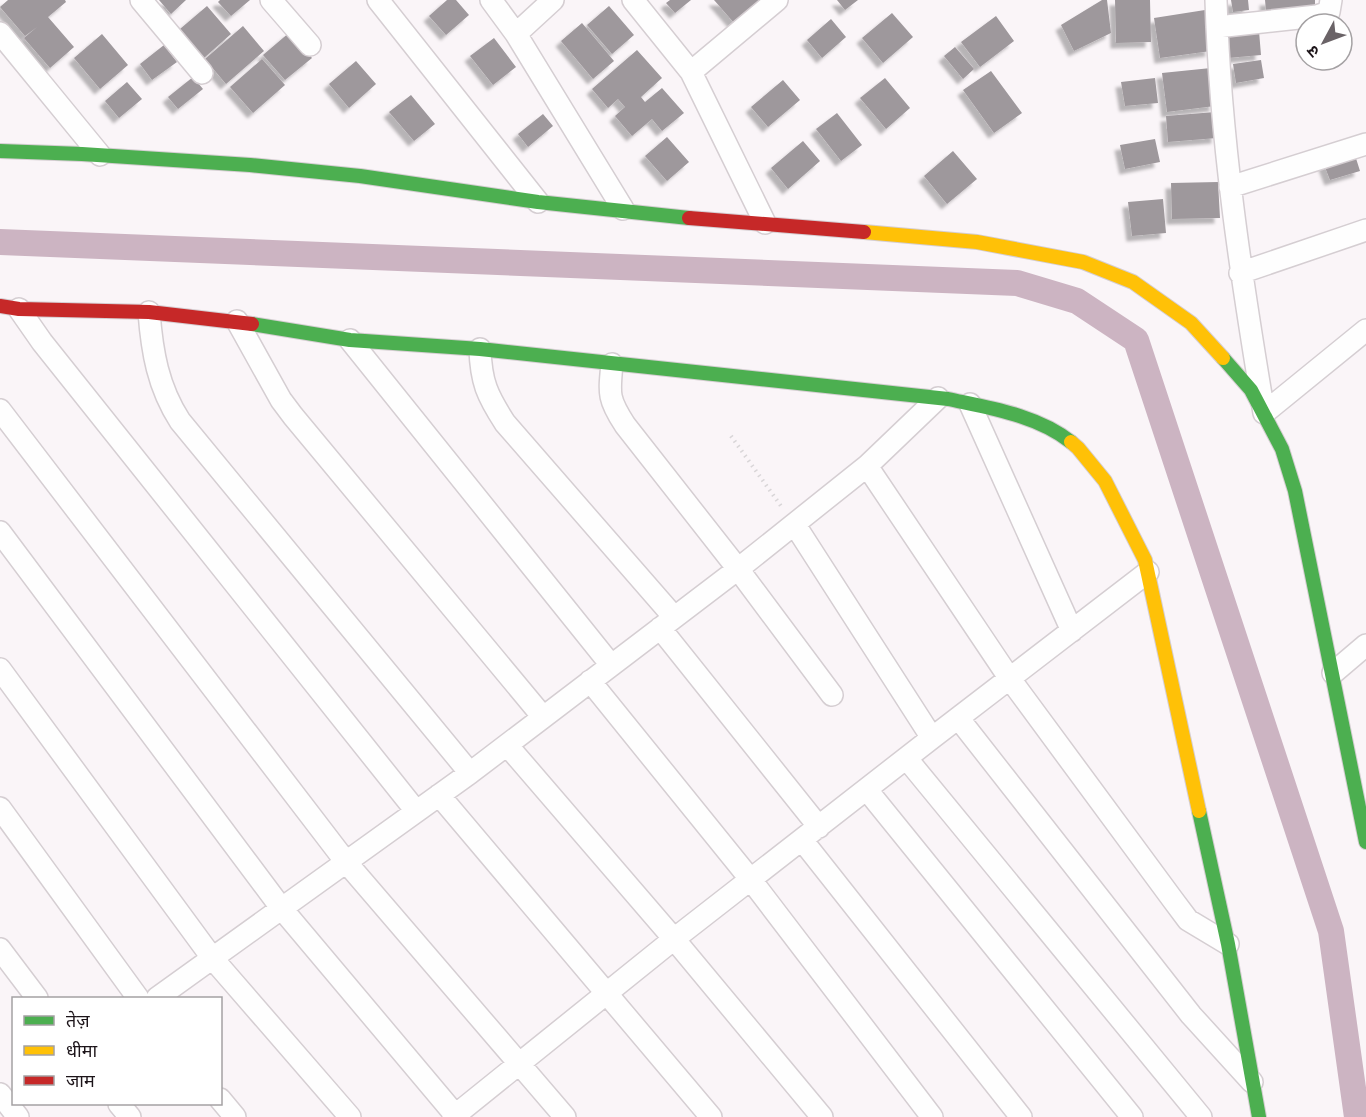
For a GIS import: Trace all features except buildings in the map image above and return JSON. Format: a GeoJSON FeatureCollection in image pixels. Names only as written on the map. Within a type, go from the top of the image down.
{"type":"FeatureCollection","features":[{"type":"Feature","properties":{"kind":"street"},"geometry":{"type":"LineString","coordinates":[[141,0],[202,73]]}},
{"type":"Feature","properties":{"kind":"street"},"geometry":{"type":"LineString","coordinates":[[272,0],[310,45]]}},
{"type":"Feature","properties":{"kind":"street"},"geometry":{"type":"LineString","coordinates":[[378,0],[538,202]]}},
{"type":"Feature","properties":{"kind":"street"},"geometry":{"type":"LineString","coordinates":[[491,0],[516,34],[622,209]]}},
{"type":"Feature","properties":{"kind":"street"},"geometry":{"type":"LineString","coordinates":[[516,34],[553,0]]}},
{"type":"Feature","properties":{"kind":"street"},"geometry":{"type":"LineString","coordinates":[[633,0],[691,72],[765,223]]}},
{"type":"Feature","properties":{"kind":"street"},"geometry":{"type":"LineString","coordinates":[[691,72],[777,0]]}},
{"type":"Feature","properties":{"kind":"street"},"geometry":{"type":"LineString","coordinates":[[1216,0],[1230,187],[1240,273],[1264,413]]}},
{"type":"Feature","properties":{"kind":"street"},"geometry":{"type":"LineString","coordinates":[[1217,27],[1325,14],[1329,12],[1331,0]]}},
{"type":"Feature","properties":{"kind":"street"},"geometry":{"type":"LineString","coordinates":[[0,33],[100,155]]}},
{"type":"Feature","properties":{"kind":"street"},"geometry":{"type":"LineString","coordinates":[[1230,187],[1366,144]]}},
{"type":"Feature","properties":{"kind":"street"},"geometry":{"type":"LineString","coordinates":[[0,151],[250,165],[338,174],[538,202],[622,209],[680,217],[977,242],[1054,255],[1105,269],[1133,282],[1191,323],[1226,359],[1251,390],[1282,449],[1295,491],[1333,673],[1358,755],[1366,842]]}},
{"type":"Feature","properties":{"kind":"street"},"geometry":{"type":"LineString","coordinates":[[1240,273],[1366,230]]}},
{"type":"Feature","properties":{"kind":"street"},"geometry":{"type":"LineString","coordinates":[[10,307],[149,312],[237,321],[350,339],[480,349],[938,398],[1025,417],[1054,429],[1078,448],[1106,481],[1122,511],[1148,572],[1228,944],[1259,1117]]}},
{"type":"Feature","properties":{"kind":"street"},"geometry":{"type":"LineString","coordinates":[[10,307],[42,342],[416,812]]}},
{"type":"Feature","properties":{"kind":"street"},"geometry":{"type":"LineString","coordinates":[[149,312],[152,349],[157,373],[166,398],[180,421],[470,773]]}},
{"type":"Feature","properties":{"kind":"street"},"geometry":{"type":"LineString","coordinates":[[237,321],[281,400],[293,416],[543,717]]}},
{"type":"Feature","properties":{"kind":"street"},"geometry":{"type":"LineString","coordinates":[[1264,413],[1366,330]]}},
{"type":"Feature","properties":{"kind":"street"},"geometry":{"type":"LineString","coordinates":[[350,339],[611,665]]}},
{"type":"Feature","properties":{"kind":"street"},"geometry":{"type":"LineString","coordinates":[[480,349],[484,386],[505,423],[667,623],[819,827]]}},
{"type":"Feature","properties":{"kind":"street"},"geometry":{"type":"LineString","coordinates":[[612,364],[609,392],[612,405],[625,425],[738,569],[832,695]]}},
{"type":"Feature","properties":{"kind":"street"},"geometry":{"type":"LineString","coordinates":[[160,997],[470,773],[738,569],[867,466],[938,398]]}},
{"type":"Feature","properties":{"kind":"street"},"geometry":{"type":"LineString","coordinates":[[970,404],[1072,632]]}},
{"type":"Feature","properties":{"kind":"street"},"geometry":{"type":"LineString","coordinates":[[0,410],[346,862],[565,1117]]}},
{"type":"Feature","properties":{"kind":"street"},"geometry":{"type":"LineString","coordinates":[[867,466],[1010,679],[1188,920],[1228,944]]}},
{"type":"Feature","properties":{"kind":"street"},"geometry":{"type":"LineString","coordinates":[[795,525],[932,738]]}},
{"type":"Feature","properties":{"kind":"street"},"geometry":{"type":"LineString","coordinates":[[0,532],[282,909],[455,1116],[674,939],[1148,572]]}},
{"type":"Feature","properties":{"kind":"street"},"geometry":{"type":"LineString","coordinates":[[1333,673],[1366,645]]}},
{"type":"Feature","properties":{"kind":"street"},"geometry":{"type":"LineString","coordinates":[[0,669],[213,958],[350,1117]]}},
{"type":"Feature","properties":{"kind":"street"},"geometry":{"type":"LineString","coordinates":[[590,681],[751,880],[932,1117]]}},
{"type":"Feature","properties":{"kind":"street"},"geometry":{"type":"LineString","coordinates":[[959,719],[1191,1015],[1254,1084]]}},
{"type":"Feature","properties":{"kind":"street"},"geometry":{"type":"LineString","coordinates":[[507,745],[674,939],[822,1117]]}},
{"type":"Feature","properties":{"kind":"street"},"geometry":{"type":"LineString","coordinates":[[907,759],[1201,1117]]}},
{"type":"Feature","properties":{"kind":"street"},"geometry":{"type":"LineString","coordinates":[[867,790],[1132,1117]]}},
{"type":"Feature","properties":{"kind":"street"},"geometry":{"type":"LineString","coordinates":[[439,795],[711,1117]]}},
{"type":"Feature","properties":{"kind":"street"},"geometry":{"type":"LineString","coordinates":[[0,808],[137,997]]}},
{"type":"Feature","properties":{"kind":"street"},"geometry":{"type":"LineString","coordinates":[[802,840],[1021,1117]]}},
{"type":"Feature","properties":{"kind":"street"},"geometry":{"type":"LineString","coordinates":[[0,949],[36,997]]}},
{"type":"Feature","properties":{"kind":"street"},"geometry":{"type":"LineString","coordinates":[[222,1101],[235,1117]]}},
{"type":"Feature","properties":{"kind":"street"},"geometry":{"type":"LineString","coordinates":[[119,1105],[130,1117]]}},
{"type":"Feature","properties":{"kind":"path"},"geometry":{"type":"LineString","coordinates":[[731,436],[795,525]]}},
{"type":"Feature","properties":{"kind":"waterway"},"geometry":{"type":"LineString","coordinates":[[0,242],[1017,283],[1077,301],[1136,340],[1331,931],[1357,1117]]}},
{"type":"Feature","properties":{"kind":"traffic: fast"},"geometry":{"type":"LineString","coordinates":[[0,151],[250,165],[360,176],[538,202],[689,218]]}},
{"type":"Feature","properties":{"kind":"traffic: fast"},"geometry":{"type":"LineString","coordinates":[[252,324],[350,340],[480,349],[948,399],[996,409],[1028,419],[1058,433],[1071,442]]}},
{"type":"Feature","properties":{"kind":"traffic: fast"},"geometry":{"type":"LineString","coordinates":[[1223,358],[1251,390],[1282,449],[1295,491],[1366,842]]}},
{"type":"Feature","properties":{"kind":"traffic: fast"},"geometry":{"type":"LineString","coordinates":[[1199,811],[1228,944],[1259,1117]]}},
{"type":"Feature","properties":{"kind":"traffic: slow"},"geometry":{"type":"LineString","coordinates":[[864,232],[977,242],[1083,262],[1133,282],[1191,323],[1223,358]]}},
{"type":"Feature","properties":{"kind":"traffic: slow"},"geometry":{"type":"LineString","coordinates":[[1071,442],[1105,481],[1145,560],[1199,811]]}},
{"type":"Feature","properties":{"kind":"traffic: jam"},"geometry":{"type":"LineString","coordinates":[[689,218],[864,232]]}},
{"type":"Feature","properties":{"kind":"traffic: jam"},"geometry":{"type":"LineString","coordinates":[[0,306],[19,309],[149,312],[252,324]]}}]}
